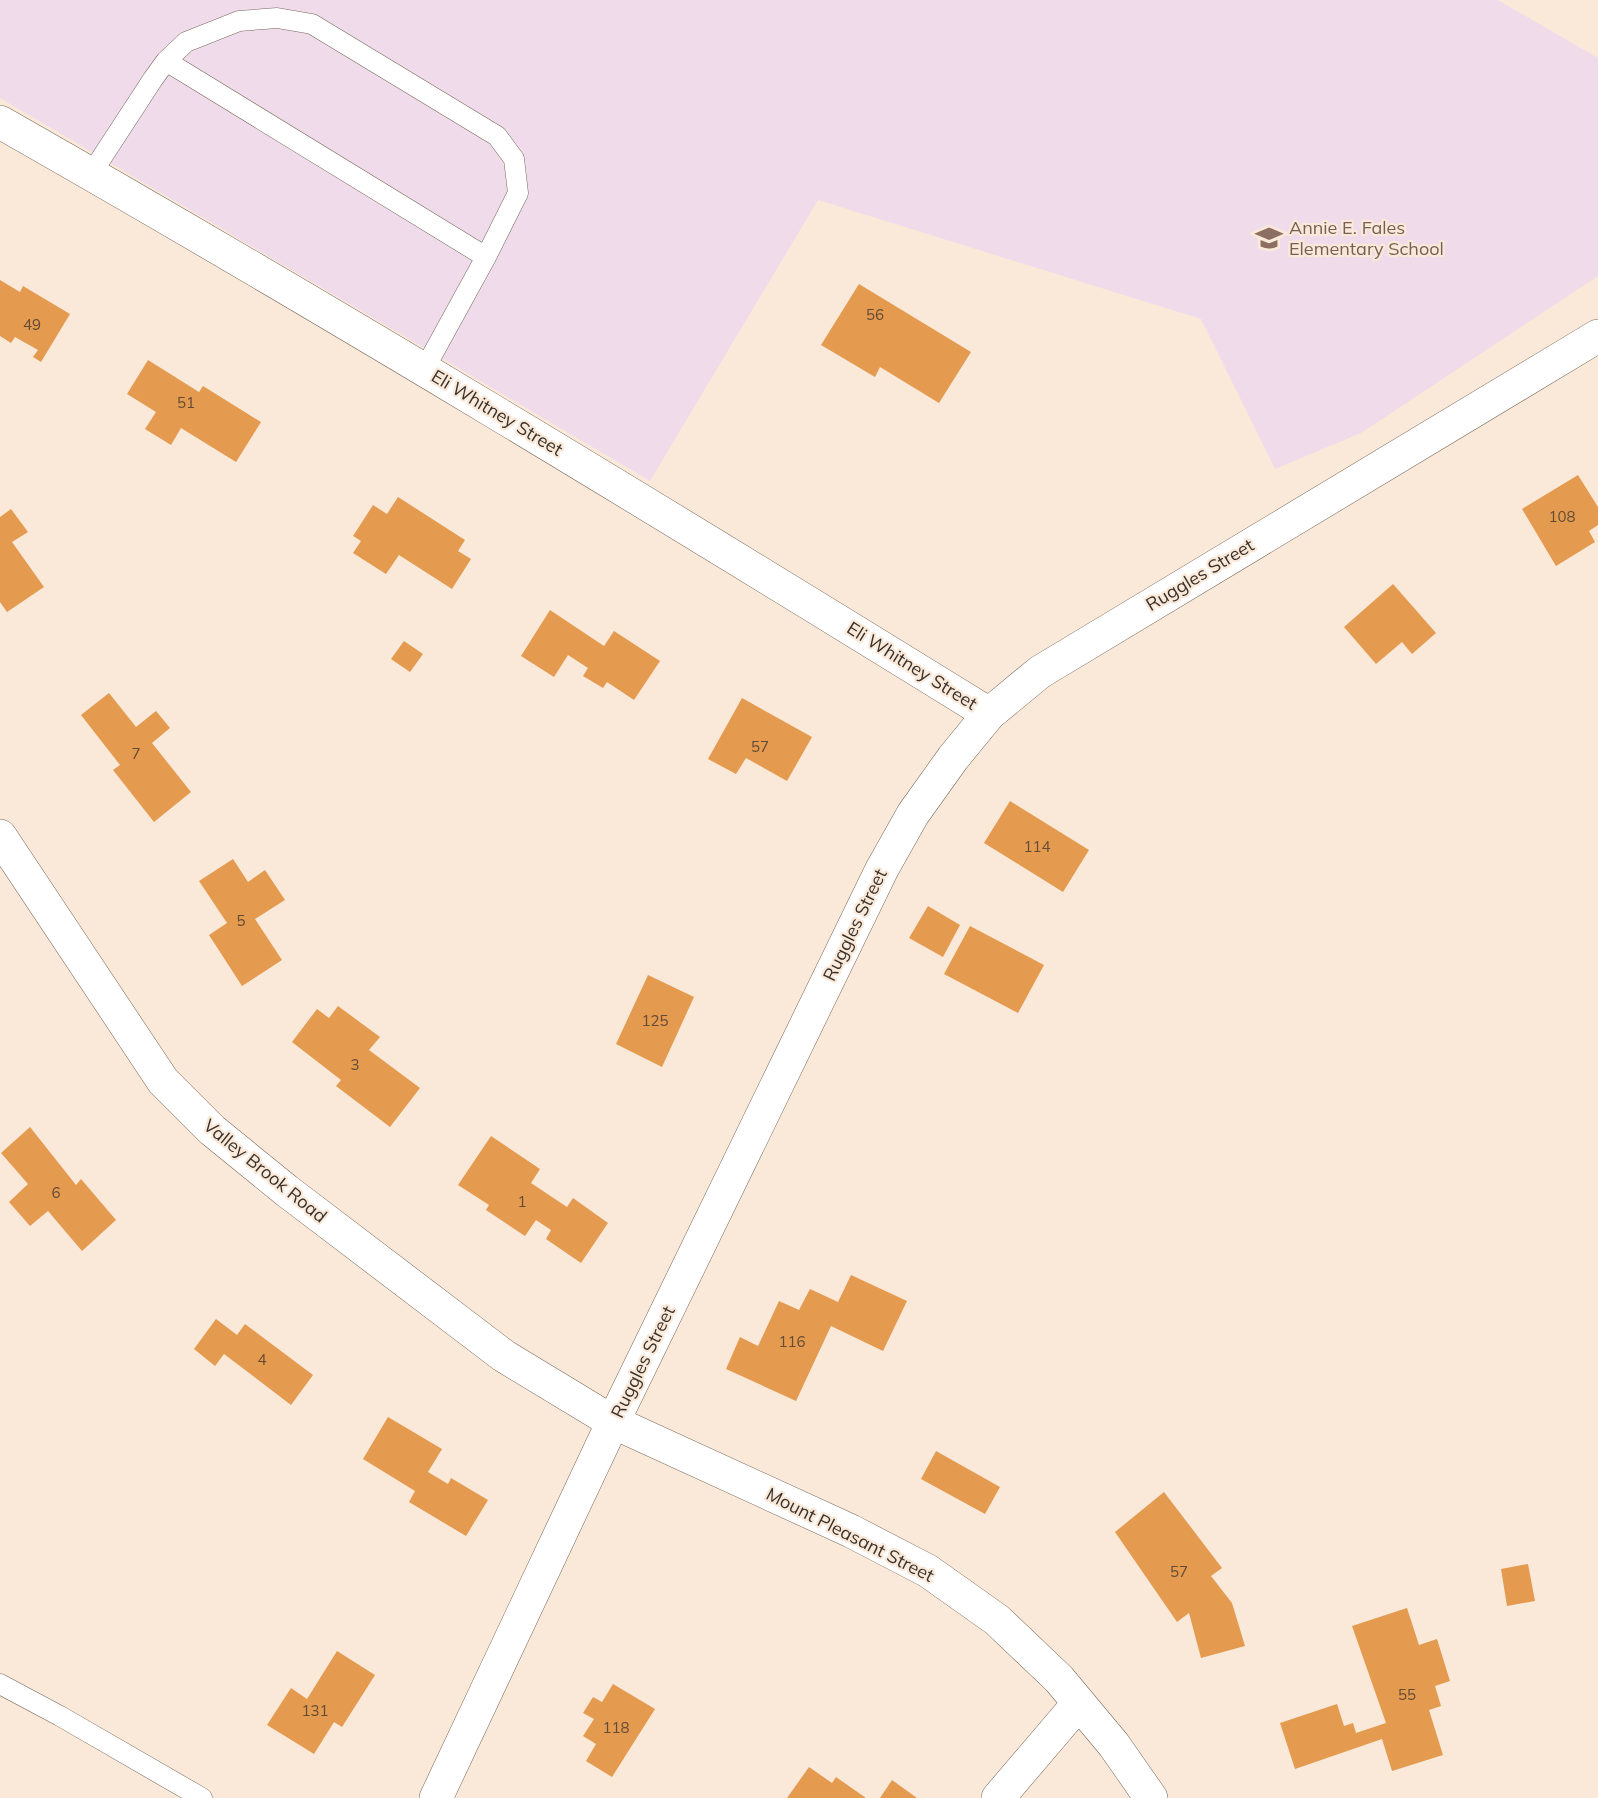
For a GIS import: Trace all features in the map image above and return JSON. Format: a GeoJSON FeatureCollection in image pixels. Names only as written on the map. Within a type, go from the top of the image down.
{"type":"FeatureCollection","features":[{"type":"Feature","properties":{"kind":"street","name":"Eli Whitney Street"},"geometry":{"type":"LineString","coordinates":[[0,122],[425,368],[989,714]]}},
{"type":"Feature","properties":{"kind":"street","name":"Ruggles Street"},"geometry":{"type":"LineString","coordinates":[[436,1798],[613,1422],[882,869],[913,814],[953,758],[989,714],[1041,672],[1598,336]]}},
{"type":"Feature","properties":{"kind":"street","name":"Valley Brook Road"},"geometry":{"type":"LineString","coordinates":[[0,836],[162,1081],[212,1130],[287,1191],[504,1356],[613,1422]]}},
{"type":"Feature","properties":{"kind":"street","name":"Mount Pleasant Street"},"geometry":{"type":"LineString","coordinates":[[613,1422],[851,1532],[928,1571],[997,1620],[1059,1679],[1114,1745],[1151,1798]]}},
{"type":"Feature","properties":{"kind":"street"},"geometry":{"type":"LineString","coordinates":[[998,1798],[1079,1702]]}},
{"type":"Feature","properties":{"kind":"lane"},"geometry":{"type":"LineString","coordinates":[[91,174],[166,61],[186,42],[239,21],[277,18],[312,24],[497,136],[514,159],[518,193],[425,368]]}},
{"type":"Feature","properties":{"kind":"lane"},"geometry":{"type":"LineString","coordinates":[[166,61],[486,257]]}},
{"type":"Feature","properties":{"kind":"lane"},"geometry":{"type":"LineString","coordinates":[[0,1684],[202,1798]]}},
{"type":"Feature","properties":{"kind":"shaded area","name":"Annie E. Fales Elementary School"},"geometry":{"type":"Polygon","coordinates":[[[0,0],[1498,0],[1598,58],[1598,276],[1361,433],[1275,469],[1201,319],[818,200],[650,481],[0,98],[0,0]]]}},
{"type":"Feature","properties":{"kind":"building"},"geometry":{"type":"Polygon","coordinates":[[[0,280],[20,292],[23,286],[70,314],[41,362],[33,357],[38,350],[15,337],[11,343],[0,336],[0,280]]]}},
{"type":"Feature","properties":{"kind":"building"},"geometry":{"type":"Polygon","coordinates":[[[859,284],[971,352],[939,403],[880,367],[875,377],[821,345],[859,284]]]}},
{"type":"Feature","properties":{"kind":"building"},"geometry":{"type":"Polygon","coordinates":[[[148,360],[199,392],[203,386],[261,422],[236,462],[181,428],[171,445],[145,429],[156,412],[127,394],[148,360]]]}},
{"type":"Feature","properties":{"kind":"building"},"geometry":{"type":"Polygon","coordinates":[[[1578,475],[1598,507],[1598,525],[1589,531],[1595,542],[1556,566],[1522,509],[1578,475]]]}},
{"type":"Feature","properties":{"kind":"building"},"geometry":{"type":"Polygon","coordinates":[[[398,497],[465,540],[458,551],[471,559],[452,589],[399,555],[386,574],[353,553],[361,541],[353,536],[373,505],[387,514],[398,497]]]}},
{"type":"Feature","properties":{"kind":"building"},"geometry":{"type":"Polygon","coordinates":[[[11,509],[28,532],[12,542],[44,587],[7,612],[0,602],[0,517],[11,509]]]}},
{"type":"Feature","properties":{"kind":"building"},"geometry":{"type":"Polygon","coordinates":[[[1393,584],[1436,633],[1412,654],[1402,642],[1376,664],[1344,627],[1393,584]]]}},
{"type":"Feature","properties":{"kind":"building"},"geometry":{"type":"Polygon","coordinates":[[[550,610],[604,646],[614,631],[660,661],[634,700],[607,682],[603,688],[583,676],[588,668],[568,655],[554,677],[521,656],[550,610]]]}},
{"type":"Feature","properties":{"kind":"building"},"geometry":{"type":"Polygon","coordinates":[[[404,641],[423,654],[410,672],[391,659],[404,641]]]}},
{"type":"Feature","properties":{"kind":"building"},"geometry":{"type":"Polygon","coordinates":[[[109,693],[136,727],[156,711],[170,728],[152,743],[191,792],[154,822],[113,770],[120,765],[81,715],[109,693]]]}},
{"type":"Feature","properties":{"kind":"building"},"geometry":{"type":"Polygon","coordinates":[[[742,698],[812,737],[787,781],[746,758],[736,774],[708,759],[742,698]]]}},
{"type":"Feature","properties":{"kind":"building"},"geometry":{"type":"Polygon","coordinates":[[[1010,801],[1089,850],[1063,892],[984,843],[1010,801]]]}},
{"type":"Feature","properties":{"kind":"building"},"geometry":{"type":"Polygon","coordinates":[[[233,859],[248,882],[265,870],[285,900],[255,919],[282,960],[242,986],[209,935],[227,923],[199,881],[233,859]]]}},
{"type":"Feature","properties":{"kind":"building"},"geometry":{"type":"Polygon","coordinates":[[[928,906],[960,925],[943,957],[909,938],[928,906]]]}},
{"type":"Feature","properties":{"kind":"building"},"geometry":{"type":"Polygon","coordinates":[[[970,926],[1044,965],[1018,1013],[944,974],[970,926]]]}},
{"type":"Feature","properties":{"kind":"building"},"geometry":{"type":"Polygon","coordinates":[[[648,975],[694,997],[662,1067],[616,1044],[648,975]]]}},
{"type":"Feature","properties":{"kind":"building"},"geometry":{"type":"Polygon","coordinates":[[[338,1006],[380,1037],[369,1050],[420,1088],[390,1127],[336,1086],[341,1080],[292,1042],[317,1009],[329,1018],[338,1006]]]}},
{"type":"Feature","properties":{"kind":"building"},"geometry":{"type":"Polygon","coordinates":[[[30,1127],[76,1185],[81,1179],[116,1220],[82,1251],[48,1211],[30,1226],[9,1202],[28,1184],[1,1153],[30,1127]]]}},
{"type":"Feature","properties":{"kind":"building"},"geometry":{"type":"Polygon","coordinates":[[[491,1136],[540,1169],[531,1183],[567,1207],[573,1198],[608,1223],[581,1263],[546,1239],[551,1230],[536,1220],[525,1236],[486,1210],[489,1205],[458,1185],[491,1136]]]}},
{"type":"Feature","properties":{"kind":"building"},"geometry":{"type":"Polygon","coordinates":[[[851,1275],[907,1301],[883,1351],[831,1326],[796,1401],[726,1369],[740,1337],[758,1346],[779,1301],[799,1310],[810,1289],[838,1302],[851,1275]]]}},
{"type":"Feature","properties":{"kind":"building"},"geometry":{"type":"Polygon","coordinates":[[[216,1319],[237,1335],[245,1324],[313,1375],[291,1405],[224,1354],[215,1366],[194,1349],[216,1319]]]}},
{"type":"Feature","properties":{"kind":"building"},"geometry":{"type":"Polygon","coordinates":[[[388,1417],[442,1449],[428,1472],[448,1484],[451,1478],[488,1500],[466,1536],[409,1502],[415,1491],[363,1459],[388,1417]]]}},
{"type":"Feature","properties":{"kind":"building"},"geometry":{"type":"Polygon","coordinates":[[[936,1451],[1000,1487],[985,1514],[921,1479],[936,1451]]]}},
{"type":"Feature","properties":{"kind":"building"},"geometry":{"type":"Polygon","coordinates":[[[1164,1492],[1222,1568],[1211,1576],[1232,1603],[1245,1646],[1201,1658],[1189,1613],[1177,1622],[1115,1532],[1164,1492]]]}},
{"type":"Feature","properties":{"kind":"building"},"geometry":{"type":"Polygon","coordinates":[[[1528,1564],[1535,1601],[1507,1606],[1501,1569],[1528,1564]]]}},
{"type":"Feature","properties":{"kind":"building"},"geometry":{"type":"Polygon","coordinates":[[[1407,1608],[1419,1645],[1437,1639],[1450,1681],[1435,1686],[1441,1706],[1429,1710],[1443,1755],[1392,1771],[1382,1739],[1295,1769],[1280,1723],[1337,1704],[1344,1726],[1353,1723],[1356,1733],[1386,1723],[1352,1626],[1407,1608]]]}},
{"type":"Feature","properties":{"kind":"building"},"geometry":{"type":"Polygon","coordinates":[[[337,1651],[375,1675],[342,1727],[334,1722],[314,1754],[267,1725],[291,1688],[307,1699],[337,1651]]]}},
{"type":"Feature","properties":{"kind":"building"},"geometry":{"type":"Polygon","coordinates":[[[613,1684],[655,1709],[612,1777],[586,1761],[596,1744],[583,1736],[594,1719],[583,1713],[593,1697],[602,1702],[613,1684]]]}},
{"type":"Feature","properties":{"kind":"building"},"geometry":{"type":"Polygon","coordinates":[[[809,1767],[832,1783],[836,1777],[866,1798],[787,1798],[809,1767]]]}},
{"type":"Feature","properties":{"kind":"building"},"geometry":{"type":"Polygon","coordinates":[[[892,1780],[917,1798],[880,1798],[892,1780]]]}},
{"type":"Feature","properties":{"kind":"place","name":"Annie E. Fales Elementary School"},"geometry":{"type":"Point","coordinates":[1269,238]}}]}
